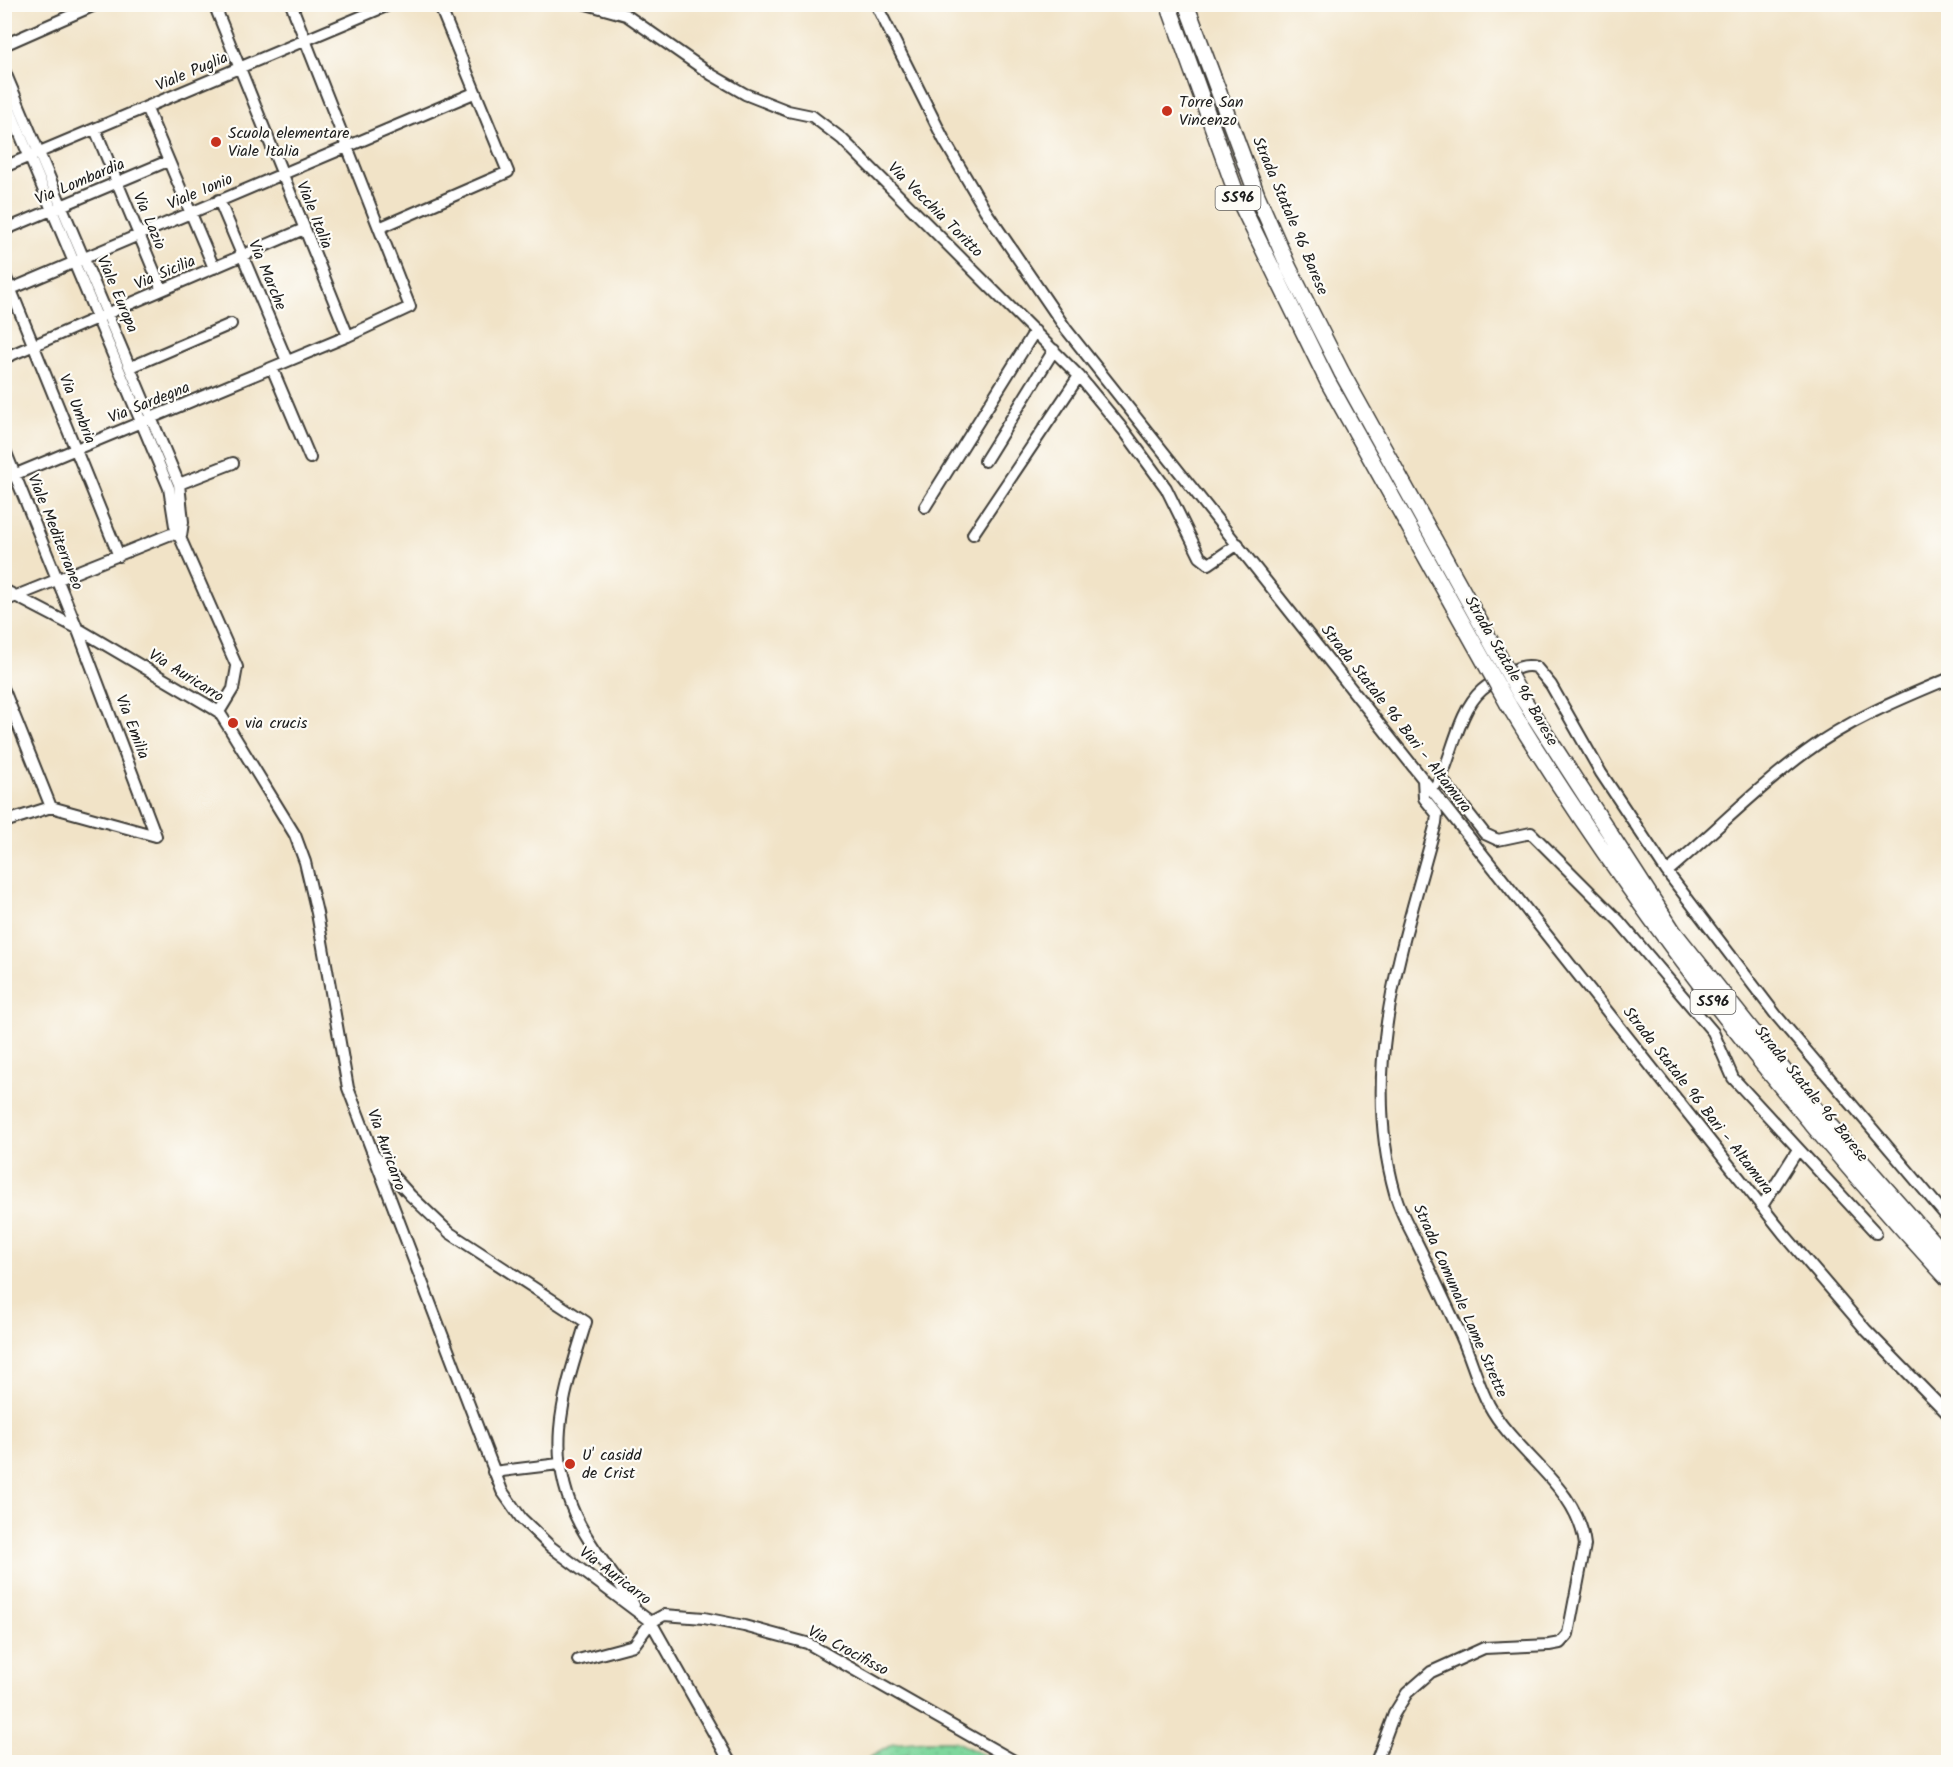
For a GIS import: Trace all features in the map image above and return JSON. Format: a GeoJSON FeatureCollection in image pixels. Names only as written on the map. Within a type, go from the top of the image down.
{"type":"FeatureCollection","features":[{"type":"Feature","properties":{"kind":"highway","name":"Strada Statale 96 Barese"},"geometry":{"type":"LineString","coordinates":[[1168,4],[1238,198],[1328,382],[1514,700],[1673,931],[1809,1102],[1948,1259]]}},
{"type":"Feature","properties":{"kind":"highway","name":"Strada Statale 96 Barese"},"geometry":{"type":"LineString","coordinates":[[1186,4],[1257,195],[1289,268],[1564,796],[1696,981],[1795,1107],[1948,1279]]}},
{"type":"Feature","properties":{"kind":"street"},"geometry":{"type":"LineString","coordinates":[[4,45],[97,4]]}},
{"type":"Feature","properties":{"kind":"street","name":"Viale Italia"},"geometry":{"type":"LineString","coordinates":[[214,4],[348,336]]}},
{"type":"Feature","properties":{"kind":"street"},"geometry":{"type":"LineString","coordinates":[[291,4],[379,228],[508,172],[439,4]]}},
{"type":"Feature","properties":{"kind":"street","name":"Viale Puglia"},"geometry":{"type":"LineString","coordinates":[[4,167],[391,4]]}},
{"type":"Feature","properties":{"kind":"street","name":"Via Vecchia Toritto"},"geometry":{"type":"LineString","coordinates":[[586,4],[626,15],[712,75],[745,94],[788,111],[812,116],[842,139],[1079,376],[1125,432],[1166,488],[1200,557],[1209,564],[1238,544]]}},
{"type":"Feature","properties":{"kind":"street","name":"Strada Statale 96 Bari - Altamura"},"geometry":{"type":"LineString","coordinates":[[876,4],[945,140],[985,210],[1066,328],[1762,1206],[1866,1330],[1948,1414]]}},
{"type":"Feature","properties":{"kind":"street","name":"Viale Europa"},"geometry":{"type":"LineString","coordinates":[[4,70],[35,155],[58,208],[85,257],[179,484],[183,522],[182,536]]}},
{"type":"Feature","properties":{"kind":"street","name":"Viale Ionio"},"geometry":{"type":"LineString","coordinates":[[8,291],[347,145],[474,93]]}},
{"type":"Feature","properties":{"kind":"street","name":"Viale Europa"},"geometry":{"type":"LineString","coordinates":[[4,96],[35,155]]}},
{"type":"Feature","properties":{"kind":"street"},"geometry":{"type":"LineString","coordinates":[[146,107],[214,268]]}},
{"type":"Feature","properties":{"kind":"street","name":"Via Lazio"},"geometry":{"type":"LineString","coordinates":[[95,129],[162,290]]}},
{"type":"Feature","properties":{"kind":"street","name":"Via Lombardia"},"geometry":{"type":"LineString","coordinates":[[4,230],[168,161]]}},
{"type":"Feature","properties":{"kind":"street","name":"Via Marche"},"geometry":{"type":"LineString","coordinates":[[219,200],[287,361]]}},
{"type":"Feature","properties":{"kind":"street","name":"Viale Europa"},"geometry":{"type":"LineString","coordinates":[[58,208],[74,262],[96,319],[169,488],[175,526],[182,536],[237,667],[233,689],[219,712]]}},
{"type":"Feature","properties":{"kind":"street","name":"Via Sardegna"},"geometry":{"type":"LineString","coordinates":[[10,477],[153,419],[348,336],[410,307],[379,228]]}},
{"type":"Feature","properties":{"kind":"street","name":"Via Sicilia"},"geometry":{"type":"LineString","coordinates":[[4,358],[304,229]]}},
{"type":"Feature","properties":{"kind":"street","name":"Via Umbria"},"geometry":{"type":"LineString","coordinates":[[4,273],[8,291],[35,345],[119,556]]}},
{"type":"Feature","properties":{"kind":"street"},"geometry":{"type":"LineString","coordinates":[[131,367],[231,324]]}},
{"type":"Feature","properties":{"kind":"street"},"geometry":{"type":"LineString","coordinates":[[925,507],[1035,331]]}},
{"type":"Feature","properties":{"kind":"street"},"geometry":{"type":"LineString","coordinates":[[985,461],[1054,350]]}},
{"type":"Feature","properties":{"kind":"street"},"geometry":{"type":"LineString","coordinates":[[272,368],[309,458]]}},
{"type":"Feature","properties":{"kind":"street"},"geometry":{"type":"LineString","coordinates":[[973,534],[1079,376]]}},
{"type":"Feature","properties":{"kind":"street","name":"Viale Mediterraneo"},"geometry":{"type":"LineString","coordinates":[[4,448],[10,477],[58,580],[77,628]]}},
{"type":"Feature","properties":{"kind":"street"},"geometry":{"type":"LineString","coordinates":[[179,484],[233,463]]}},
{"type":"Feature","properties":{"kind":"street"},"geometry":{"type":"LineString","coordinates":[[4,601],[171,534],[182,536]]}},
{"type":"Feature","properties":{"kind":"street","name":"Via Auricarro"},"geometry":{"type":"LineString","coordinates":[[4,590],[18,595],[77,628],[219,712],[295,835],[318,913],[348,1088],[370,1151],[502,1491],[521,1518],[551,1547],[651,1622],[730,1762]]}},
{"type":"Feature","properties":{"kind":"street","name":"Via Emilia"},"geometry":{"type":"LineString","coordinates":[[51,807],[156,836],[77,628]]}},
{"type":"Feature","properties":{"kind":"street"},"geometry":{"type":"LineString","coordinates":[[1427,783],[1441,778],[1452,753],[1462,719],[1472,700],[1483,689],[1516,668],[1530,665],[1536,667],[1551,685],[1601,773],[1667,872],[1776,1015],[1948,1218]]}},
{"type":"Feature","properties":{"kind":"street"},"geometry":{"type":"LineString","coordinates":[[1667,872],[1804,753],[1833,733],[1948,679]]}},
{"type":"Feature","properties":{"kind":"street"},"geometry":{"type":"LineString","coordinates":[[4,690],[51,807],[4,822]]}},
{"type":"Feature","properties":{"kind":"street"},"geometry":{"type":"LineString","coordinates":[[1441,778],[1485,834],[1498,840],[1531,833],[1619,921],[1713,1032],[1733,1078],[1797,1151],[1876,1233]]}},
{"type":"Feature","properties":{"kind":"street","name":"Strada Comunale Lame Strette"},"geometry":{"type":"LineString","coordinates":[[1376,1762],[1394,1714],[1407,1693],[1431,1672],[1484,1648],[1560,1643],[1568,1634],[1585,1545],[1584,1532],[1575,1513],[1548,1476],[1501,1423],[1488,1404],[1465,1342],[1395,1195],[1388,1164],[1381,1106],[1386,1013],[1436,823],[1437,814],[1424,798],[1427,783]]}},
{"type":"Feature","properties":{"kind":"street"},"geometry":{"type":"LineString","coordinates":[[370,1151],[410,1195],[450,1233],[586,1322],[559,1419],[560,1472],[580,1525],[640,1612]]}},
{"type":"Feature","properties":{"kind":"street"},"geometry":{"type":"LineString","coordinates":[[1762,1206],[1797,1151]]}},
{"type":"Feature","properties":{"kind":"street"},"geometry":{"type":"LineString","coordinates":[[493,1472],[560,1464]]}},
{"type":"Feature","properties":{"kind":"street","name":"Via Crocifisso"},"geometry":{"type":"LineString","coordinates":[[651,1622],[664,1615],[704,1618],[807,1643],[1016,1762]]}},
{"type":"Feature","properties":{"kind":"street"},"geometry":{"type":"LineString","coordinates":[[578,1660],[634,1645],[651,1622]]}},
{"type":"Feature","properties":{"kind":"green space"},"geometry":{"type":"Polygon","coordinates":[[[954,1741],[999,1762],[951,1762],[953,1757],[945,1754],[941,1762],[911,1762],[908,1754],[896,1758],[898,1762],[862,1762],[893,1744],[954,1741]]]}},
{"type":"Feature","properties":{"kind":"place","name":"Torre San Vincenzo"},"geometry":{"type":"Point","coordinates":[1167,111]}},
{"type":"Feature","properties":{"kind":"place","name":"Scuola elementare Viale Italia"},"geometry":{"type":"Point","coordinates":[216,142]}},
{"type":"Feature","properties":{"kind":"place","name":"via crucis"},"geometry":{"type":"Point","coordinates":[233,723]}},
{"type":"Feature","properties":{"kind":"place","name":"U' casidd de Crist"},"geometry":{"type":"Point","coordinates":[570,1464]}}]}
